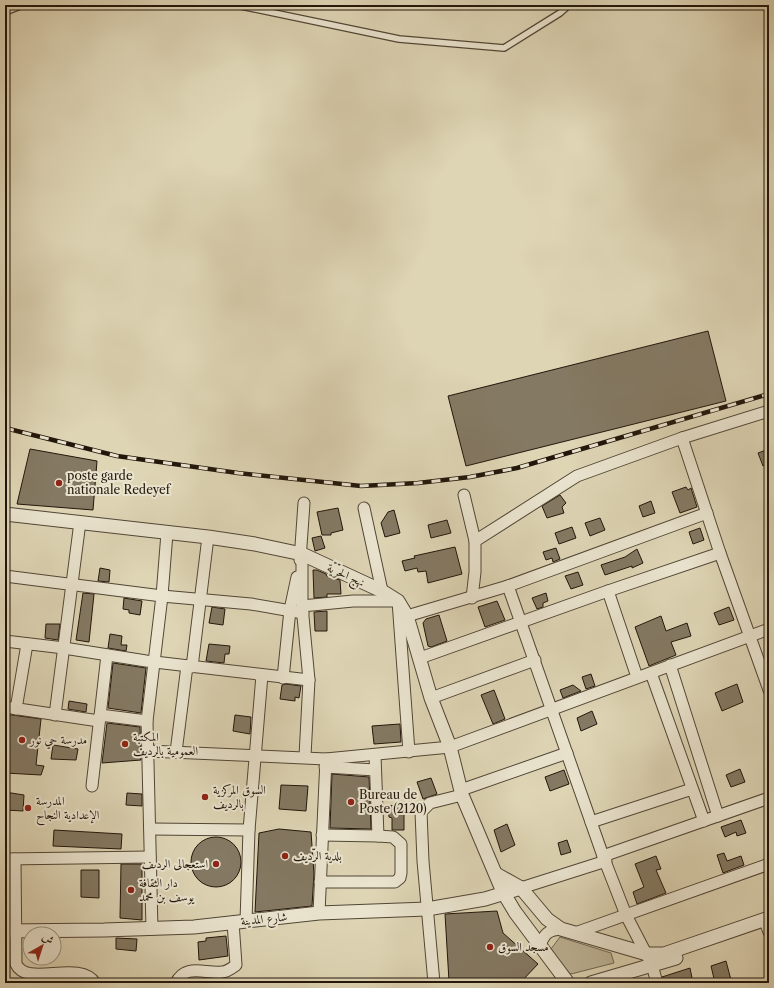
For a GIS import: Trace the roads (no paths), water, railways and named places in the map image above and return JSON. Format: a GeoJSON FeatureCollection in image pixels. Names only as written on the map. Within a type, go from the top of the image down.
{"type":"FeatureCollection","features":[{"type":"Feature","properties":{"kind":"street"},"geometry":{"type":"LineString","coordinates":[[475,541],[577,476],[682,438],[769,411]]}},
{"type":"Feature","properties":{"kind":"street"},"geometry":{"type":"LineString","coordinates":[[682,438],[720,553],[769,690]]}},
{"type":"Feature","properties":{"kind":"street"},"geometry":{"type":"LineString","coordinates":[[464,495],[475,541],[475,572],[472,598]]}},
{"type":"Feature","properties":{"kind":"street"},"geometry":{"type":"LineString","coordinates":[[304,503],[302,554],[303,609],[309,680],[305,756]]}},
{"type":"Feature","properties":{"kind":"street"},"geometry":{"type":"LineString","coordinates":[[364,508],[382,591]]}},
{"type":"Feature","properties":{"kind":"street"},"geometry":{"type":"LineString","coordinates":[[407,616],[472,598],[508,586],[707,513]]}},
{"type":"Feature","properties":{"kind":"street","name":"نهج الحرّيّة"},"geometry":{"type":"LineString","coordinates":[[5,514],[255,544],[302,554],[382,591],[398,601],[407,616],[431,698],[450,748],[461,792],[503,892],[540,946],[568,983]]}},
{"type":"Feature","properties":{"kind":"street"},"geometry":{"type":"LineString","coordinates":[[55,715],[80,522]]}},
{"type":"Feature","properties":{"kind":"street"},"geometry":{"type":"LineString","coordinates":[[152,929],[147,721],[162,596],[167,533]]}},
{"type":"Feature","properties":{"kind":"street"},"geometry":{"type":"LineString","coordinates":[[176,752],[208,538]]}},
{"type":"Feature","properties":{"kind":"street"},"geometry":{"type":"LineString","coordinates":[[420,658],[720,553]]}},
{"type":"Feature","properties":{"kind":"street"},"geometry":{"type":"LineString","coordinates":[[283,678],[290,610],[302,554]]}},
{"type":"Feature","properties":{"kind":"street"},"geometry":{"type":"LineString","coordinates":[[5,576],[162,596],[251,604],[290,610],[353,601],[398,601],[409,752]]}},
{"type":"Feature","properties":{"kind":"street"},"geometry":{"type":"LineString","coordinates":[[508,586],[591,822],[626,915],[649,960],[657,983]]}},
{"type":"Feature","properties":{"kind":"street"},"geometry":{"type":"LineString","coordinates":[[608,591],[637,677]]}},
{"type":"Feature","properties":{"kind":"street"},"geometry":{"type":"LineString","coordinates":[[326,763],[374,755],[450,748],[551,709],[769,629]]}},
{"type":"Feature","properties":{"kind":"street"},"geometry":{"type":"LineString","coordinates":[[5,641],[64,648],[154,662],[309,680]]}},
{"type":"Feature","properties":{"kind":"street"},"geometry":{"type":"LineString","coordinates":[[27,644],[11,708],[55,715],[147,721]]}},
{"type":"Feature","properties":{"kind":"street"},"geometry":{"type":"LineString","coordinates":[[92,786],[107,655]]}},
{"type":"Feature","properties":{"kind":"street"},"geometry":{"type":"LineString","coordinates":[[431,698],[535,660]]}},
{"type":"Feature","properties":{"kind":"street"},"geometry":{"type":"LineString","coordinates":[[670,665],[718,816]]}},
{"type":"Feature","properties":{"kind":"street"},"geometry":{"type":"LineString","coordinates":[[651,673],[704,821]]}},
{"type":"Feature","properties":{"kind":"street"},"geometry":{"type":"LineString","coordinates":[[176,983],[178,978],[187,971],[223,978],[236,965],[262,675]]}},
{"type":"Feature","properties":{"kind":"street"},"geometry":{"type":"LineString","coordinates":[[675,742],[692,735]]}},
{"type":"Feature","properties":{"kind":"street"},"geometry":{"type":"LineString","coordinates":[[148,751],[255,756],[305,756],[326,763],[375,770]]}},
{"type":"Feature","properties":{"kind":"street"},"geometry":{"type":"LineString","coordinates":[[434,983],[423,861],[421,812],[430,803],[567,753]]}},
{"type":"Feature","properties":{"kind":"street"},"geometry":{"type":"LineString","coordinates":[[374,755],[378,836]]}},
{"type":"Feature","properties":{"kind":"street"},"geometry":{"type":"LineString","coordinates":[[320,913],[320,882],[326,763]]}},
{"type":"Feature","properties":{"kind":"street"},"geometry":{"type":"LineString","coordinates":[[591,822],[692,788]]}},
{"type":"Feature","properties":{"kind":"street"},"geometry":{"type":"LineString","coordinates":[[521,888],[605,859],[769,798]]}},
{"type":"Feature","properties":{"kind":"street"},"geometry":{"type":"LineString","coordinates":[[150,829],[249,830]]}},
{"type":"Feature","properties":{"kind":"street"},"geometry":{"type":"LineString","coordinates":[[320,882],[395,882],[400,878],[401,873],[400,844],[393,837],[322,834]]}},
{"type":"Feature","properties":{"kind":"street"},"geometry":{"type":"LineString","coordinates":[[95,983],[92,979],[81,974],[30,976],[24,974],[18,969],[10,931],[10,859],[150,857]]}},
{"type":"Feature","properties":{"kind":"street"},"geometry":{"type":"LineString","coordinates":[[575,933],[769,864]]}},
{"type":"Feature","properties":{"kind":"street"},"geometry":{"type":"LineString","coordinates":[[496,874],[521,888],[547,919],[561,929],[649,960]]}},
{"type":"Feature","properties":{"kind":"street","name":"شارع المدينة"},"geometry":{"type":"LineString","coordinates":[[10,931],[152,929],[240,922],[320,913],[427,909],[484,899],[503,892],[521,888]]}},
{"type":"Feature","properties":{"kind":"street"},"geometry":{"type":"LineString","coordinates":[[591,983],[664,954],[768,924]]}},
{"type":"Feature","properties":{"kind":"street"},"geometry":{"type":"LineString","coordinates":[[540,946],[543,937],[549,930],[561,929]]}},
{"type":"Feature","properties":{"kind":"lane"},"geometry":{"type":"LineString","coordinates":[[5,12],[23,5]]}},
{"type":"Feature","properties":{"kind":"lane"},"geometry":{"type":"LineString","coordinates":[[236,5],[399,39],[504,48],[560,13],[569,5]]}},
{"type":"Feature","properties":{"kind":"railway"},"geometry":{"type":"LineString","coordinates":[[5,428],[117,456],[238,473],[361,486],[418,483],[470,477],[517,468],[769,394]]}},
{"type":"Feature","properties":{"kind":"place","name":"poste garde nationale Redeyef"},"geometry":{"type":"Point","coordinates":[59,483]}},
{"type":"Feature","properties":{"kind":"place","name":"مدرسة حي نور"},"geometry":{"type":"Point","coordinates":[22,740]}},
{"type":"Feature","properties":{"kind":"place","name":"المكتبة العمومية بالرديف"},"geometry":{"type":"Point","coordinates":[125,744]}},
{"type":"Feature","properties":{"kind":"place","name":"السوق المركزية بالرديف"},"geometry":{"type":"Point","coordinates":[205,797]}},
{"type":"Feature","properties":{"kind":"place","name":"Bureau de Poste (2120)"},"geometry":{"type":"Point","coordinates":[351,802]}},
{"type":"Feature","properties":{"kind":"place","name":"المدرسة الإعدادية النجاح"},"geometry":{"type":"Point","coordinates":[28,808]}},
{"type":"Feature","properties":{"kind":"place","name":"بلدية الرّديف"},"geometry":{"type":"Point","coordinates":[285,856]}},
{"type":"Feature","properties":{"kind":"place","name":"استعجالى الردىف"},"geometry":{"type":"Point","coordinates":[216,864]}},
{"type":"Feature","properties":{"kind":"place","name":"دار الثقافة يوسف بن محمد"},"geometry":{"type":"Point","coordinates":[131,890]}},
{"type":"Feature","properties":{"kind":"place","name":"مسجد السوق"},"geometry":{"type":"Point","coordinates":[490,947]}}]}
